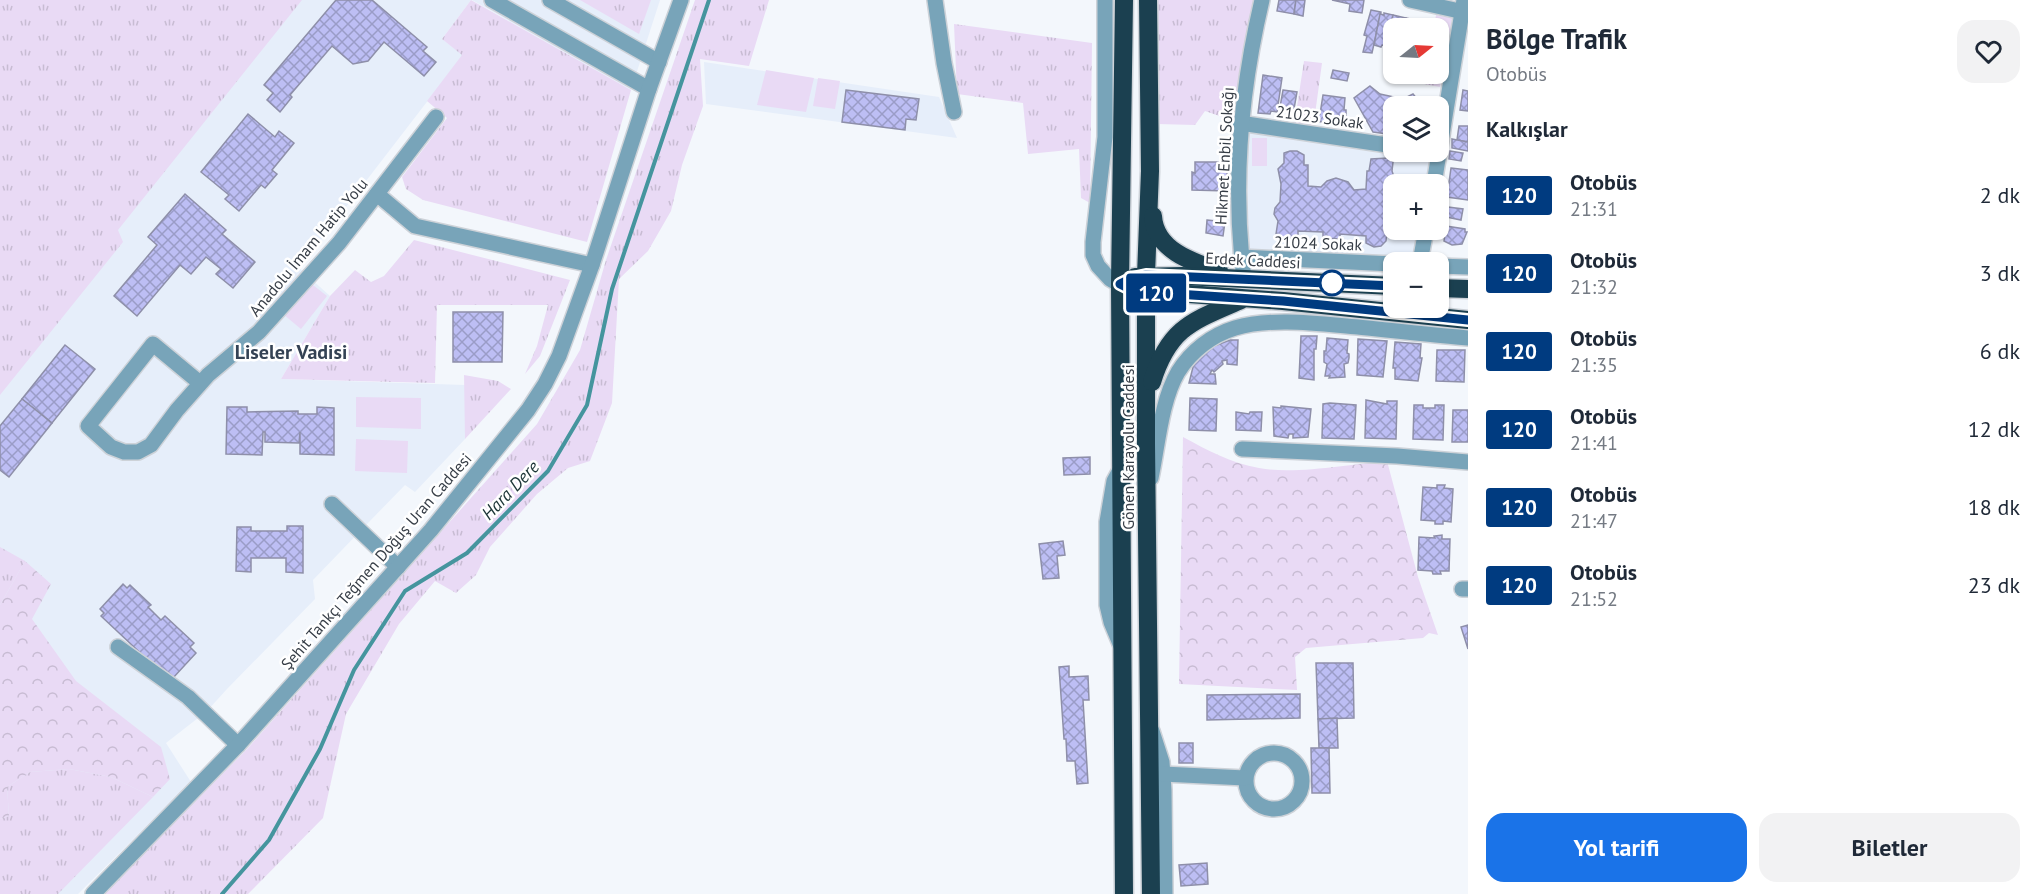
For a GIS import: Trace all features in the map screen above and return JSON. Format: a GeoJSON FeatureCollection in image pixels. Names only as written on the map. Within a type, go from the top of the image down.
{"type":"FeatureCollection","features":[{"type":"Feature","properties":{"kind":"highway","name":"Gönen Karayolu Caddesi"},"geometry":{"type":"LineString","coordinates":[[1124,0],[1120,284],[1123,465],[1124,894]]}},
{"type":"Feature","properties":{"kind":"highway","name":"Gönen Karayolu Caddesi"},"geometry":{"type":"LineString","coordinates":[[1148,0],[1150,171],[1146,284],[1146,444],[1151,894]]}},
{"type":"Feature","properties":{"kind":"highway"},"geometry":{"type":"LineString","coordinates":[[1150,171],[1153,223],[1159,237],[1189,261],[1244,278]]}},
{"type":"Feature","properties":{"kind":"highway","name":"Erdek Caddesi"},"geometry":{"type":"LineString","coordinates":[[1146,284],[1244,278],[1383,285]]}},
{"type":"Feature","properties":{"kind":"highway"},"geometry":{"type":"LineString","coordinates":[[1120,284],[1132,290],[1146,284],[1244,298],[1468,320]]}},
{"type":"Feature","properties":{"kind":"highway"},"geometry":{"type":"LineString","coordinates":[[1449,288],[1468,289]]}},
{"type":"Feature","properties":{"kind":"highway"},"geometry":{"type":"LineString","coordinates":[[1147,411],[1158,362],[1177,336],[1194,321],[1244,298]]}},
{"type":"Feature","properties":{"kind":"street"},"geometry":{"type":"LineString","coordinates":[[492,0],[649,89]]}},
{"type":"Feature","properties":{"kind":"street"},"geometry":{"type":"LineString","coordinates":[[550,0],[659,62]]}},
{"type":"Feature","properties":{"kind":"street","name":"Şehit Tankçı Teğmen Doğuş Uran Caddesi"},"geometry":{"type":"LineString","coordinates":[[93,894],[238,745],[398,567],[431,530],[528,410],[559,356],[681,0]]}},
{"type":"Feature","properties":{"kind":"street"},"geometry":{"type":"LineString","coordinates":[[935,0],[954,112]]}},
{"type":"Feature","properties":{"kind":"street"},"geometry":{"type":"LineString","coordinates":[[1106,0],[1105,137],[1093,255],[1103,274],[1120,284],[1137,300],[1141,315],[1146,444]]}},
{"type":"Feature","properties":{"kind":"street","name":"Hikmet Enbil Sokağı"},"geometry":{"type":"LineString","coordinates":[[1244,278],[1238,218],[1240,123],[1248,66],[1262,0]]}},
{"type":"Feature","properties":{"kind":"street"},"geometry":{"type":"LineString","coordinates":[[1410,0],[1465,8],[1446,96]]}},
{"type":"Feature","properties":{"kind":"street","name":"Anadolu İmam Hatip Yolu"},"geometry":{"type":"LineString","coordinates":[[200,383],[153,344],[88,426],[117,450],[138,452],[151,445],[200,383],[259,332],[339,243],[436,117]]}},
{"type":"Feature","properties":{"kind":"street","name":"21023 Sokak"},"geometry":{"type":"LineString","coordinates":[[1240,123],[1383,144]]}},
{"type":"Feature","properties":{"kind":"street"},"geometry":{"type":"LineString","coordinates":[[377,194],[414,226],[592,265]]}},
{"type":"Feature","properties":{"kind":"street","name":"21024 Sokak"},"geometry":{"type":"LineString","coordinates":[[1241,257],[1383,263]]}},
{"type":"Feature","properties":{"kind":"street"},"geometry":{"type":"LineString","coordinates":[[1449,266],[1468,267]]}},
{"type":"Feature","properties":{"kind":"street"},"geometry":{"type":"LineString","coordinates":[[1147,502],[1166,404],[1173,382],[1193,353],[1213,338],[1249,325],[1303,323],[1468,338]]}},
{"type":"Feature","properties":{"kind":"street"},"geometry":{"type":"LineString","coordinates":[[1242,449],[1396,456],[1468,462]]}},
{"type":"Feature","properties":{"kind":"street"},"geometry":{"type":"LineString","coordinates":[[332,504],[398,567]]}},
{"type":"Feature","properties":{"kind":"street"},"geometry":{"type":"LineString","coordinates":[[118,647],[188,697],[238,745]]}},
{"type":"Feature","properties":{"kind":"street"},"geometry":{"type":"LineString","coordinates":[[1150,724],[1162,762],[1165,894]]}},
{"type":"Feature","properties":{"kind":"street"},"geometry":{"type":"LineString","coordinates":[[1163,774],[1245,778]]}},
{"type":"Feature","properties":{"kind":"shaded area"},"geometry":{"type":"Polygon","coordinates":[[[0,0],[471,0],[442,39],[463,55],[299,268],[330,296],[281,379],[465,385],[465,439],[415,492],[405,485],[313,580],[315,599],[207,711],[166,743],[191,782],[78,894],[0,894],[0,0]]]}},
{"type":"Feature","properties":{"kind":"shaded area"},"geometry":{"type":"Polygon","coordinates":[[[472,0],[660,0],[631,90],[472,0]]]}},
{"type":"Feature","properties":{"kind":"shaded area"},"geometry":{"type":"Polygon","coordinates":[[[704,62],[939,97],[957,138],[706,104],[704,62]]]}},
{"type":"Feature","properties":{"kind":"shaded area"},"geometry":{"type":"Polygon","coordinates":[[[1248,132],[1383,154],[1383,162],[1429,162],[1427,174],[1383,174],[1383,240],[1418,240],[1417,252],[1383,252],[1383,260],[1248,251],[1248,132]]]}},
{"type":"Feature","properties":{"kind":"green space"},"geometry":{"type":"Polygon","coordinates":[[[0,0],[302,0],[118,230],[123,242],[0,395],[0,0]]]}},
{"type":"Feature","properties":{"kind":"green space"},"geometry":{"type":"Polygon","coordinates":[[[471,0],[631,90],[587,242],[423,200],[406,189],[402,177],[447,118],[427,101],[462,55],[442,39],[471,0]]]}},
{"type":"Feature","properties":{"kind":"green space"},"geometry":{"type":"Polygon","coordinates":[[[580,0],[651,0],[639,34],[580,0]]]}},
{"type":"Feature","properties":{"kind":"green space"},"geometry":{"type":"Polygon","coordinates":[[[695,0],[769,0],[749,66],[700,59],[703,106],[682,165],[671,211],[648,251],[619,279],[612,403],[590,461],[568,468],[537,494],[490,547],[476,575],[456,593],[435,581],[399,624],[346,714],[323,818],[248,894],[104,894],[247,749],[537,424],[580,350],[606,260],[695,0]]]}},
{"type":"Feature","properties":{"kind":"green space"},"geometry":{"type":"Polygon","coordinates":[[[1156,0],[1255,0],[1241,65],[1234,121],[1205,111],[1195,125],[1157,124],[1156,0]]]}},
{"type":"Feature","properties":{"kind":"green space"},"geometry":{"type":"Polygon","coordinates":[[[1436,15],[1452,18],[1449,35],[1449,18],[1436,18],[1436,15]]]}},
{"type":"Feature","properties":{"kind":"green space"},"geometry":{"type":"Polygon","coordinates":[[[954,24],[1092,43],[1090,203],[1081,198],[1079,149],[1028,154],[1023,103],[957,94],[954,24]]]}},
{"type":"Feature","properties":{"kind":"green space"},"geometry":{"type":"Polygon","coordinates":[[[1304,61],[1322,63],[1313,129],[1294,126],[1304,61]]]}},
{"type":"Feature","properties":{"kind":"green space"},"geometry":{"type":"Polygon","coordinates":[[[766,70],[814,78],[806,112],[757,105],[766,70]]]}},
{"type":"Feature","properties":{"kind":"green space"},"geometry":{"type":"Polygon","coordinates":[[[818,78],[840,81],[835,109],[813,106],[818,78]]]}},
{"type":"Feature","properties":{"kind":"green space"},"geometry":{"type":"Polygon","coordinates":[[[1424,84],[1441,84],[1440,87],[1424,84]]]}},
{"type":"Feature","properties":{"kind":"green space"},"geometry":{"type":"Polygon","coordinates":[[[1252,138],[1267,138],[1267,166],[1252,166],[1252,138]]]}},
{"type":"Feature","properties":{"kind":"green space"},"geometry":{"type":"Polygon","coordinates":[[[414,240],[570,280],[540,356],[525,374],[537,346],[548,305],[437,305],[435,383],[281,379],[330,296],[355,270],[371,282],[384,276],[414,240]]]}},
{"type":"Feature","properties":{"kind":"green space"},"geometry":{"type":"Polygon","coordinates":[[[309,282],[327,296],[301,329],[283,314],[309,282]]]}},
{"type":"Feature","properties":{"kind":"green space"},"geometry":{"type":"Polygon","coordinates":[[[464,375],[498,381],[511,389],[465,439],[464,375]]]}},
{"type":"Feature","properties":{"kind":"green space"},"geometry":{"type":"Polygon","coordinates":[[[356,397],[421,398],[421,429],[356,427],[356,397]]]}},
{"type":"Feature","properties":{"kind":"green space"},"geometry":{"type":"Polygon","coordinates":[[[1183,437],[1229,459],[1249,466],[1273,470],[1305,470],[1387,461],[1418,577],[1438,635],[1429,633],[1423,638],[1306,648],[1295,657],[1297,690],[1179,684],[1183,437]]]}},
{"type":"Feature","properties":{"kind":"green space"},"geometry":{"type":"Polygon","coordinates":[[[356,439],[408,441],[407,473],[355,471],[356,439]]]}},
{"type":"Feature","properties":{"kind":"green space"},"geometry":{"type":"Polygon","coordinates":[[[0,547],[25,561],[0,605],[0,547]]]}},
{"type":"Feature","properties":{"kind":"green space"},"geometry":{"type":"Polygon","coordinates":[[[25,561],[51,584],[32,619],[76,681],[161,747],[170,779],[153,797],[111,777],[69,769],[30,772],[7,787],[9,816],[0,819],[0,605],[25,561]]]}},
{"type":"Feature","properties":{"kind":"green space"},"geometry":{"type":"Polygon","coordinates":[[[69,769],[111,777],[153,797],[58,894],[0,894],[0,819],[9,816],[7,787],[30,772],[69,769]]]}},
{"type":"Feature","properties":{"kind":"building"},"geometry":{"type":"Polygon","coordinates":[[[336,0],[372,0],[427,47],[423,51],[436,62],[424,76],[384,42],[368,61],[353,64],[332,46],[290,95],[292,97],[280,112],[267,100],[273,93],[264,85],[336,0]]]}},
{"type":"Feature","properties":{"kind":"building"},"geometry":{"type":"Polygon","coordinates":[[[1279,0],[1296,0],[1294,14],[1277,11],[1279,0]]]}},
{"type":"Feature","properties":{"kind":"building"},"geometry":{"type":"Polygon","coordinates":[[[1296,0],[1305,0],[1303,16],[1294,14],[1296,0]]]}},
{"type":"Feature","properties":{"kind":"building"},"geometry":{"type":"Polygon","coordinates":[[[1332,0],[1364,0],[1362,13],[1349,11],[1350,4],[1332,0]]]}},
{"type":"Feature","properties":{"kind":"building"},"geometry":{"type":"Polygon","coordinates":[[[1371,10],[1381,12],[1372,53],[1363,52],[1367,36],[1364,35],[1371,10]]]}},
{"type":"Feature","properties":{"kind":"building"},"geometry":{"type":"Polygon","coordinates":[[[1384,13],[1393,15],[1392,18],[1383,18],[1383,45],[1381,47],[1374,45],[1380,14],[1384,15],[1384,13]]]}},
{"type":"Feature","properties":{"kind":"building"},"geometry":{"type":"Polygon","coordinates":[[[1333,70],[1349,73],[1347,81],[1331,78],[1333,70]]]}},
{"type":"Feature","properties":{"kind":"building"},"geometry":{"type":"Polygon","coordinates":[[[1263,75],[1282,78],[1277,112],[1271,111],[1270,114],[1258,113],[1263,75]]]}},
{"type":"Feature","properties":{"kind":"building"},"geometry":{"type":"Polygon","coordinates":[[[1370,86],[1380,94],[1389,96],[1383,96],[1383,133],[1373,132],[1354,98],[1370,86]]]}},
{"type":"Feature","properties":{"kind":"building"},"geometry":{"type":"Polygon","coordinates":[[[846,90],[919,99],[916,120],[906,119],[905,130],[842,122],[846,90]]]}},
{"type":"Feature","properties":{"kind":"building"},"geometry":{"type":"Polygon","coordinates":[[[1283,90],[1297,92],[1294,109],[1280,107],[1283,90]]]}},
{"type":"Feature","properties":{"kind":"building"},"geometry":{"type":"Polygon","coordinates":[[[1463,90],[1468,91],[1468,111],[1460,110],[1463,90]]]}},
{"type":"Feature","properties":{"kind":"building"},"geometry":{"type":"Polygon","coordinates":[[[1323,95],[1345,98],[1346,115],[1343,114],[1341,125],[1316,121],[1317,113],[1320,114],[1323,95]]]}},
{"type":"Feature","properties":{"kind":"building"},"geometry":{"type":"Polygon","coordinates":[[[248,114],[275,137],[279,131],[294,143],[272,170],[277,174],[265,188],[261,185],[239,211],[225,199],[229,195],[201,172],[248,114]]]}},
{"type":"Feature","properties":{"kind":"building"},"geometry":{"type":"Polygon","coordinates":[[[1459,126],[1468,126],[1468,142],[1457,140],[1459,126]]]}},
{"type":"Feature","properties":{"kind":"building"},"geometry":{"type":"Polygon","coordinates":[[[1452,139],[1468,142],[1468,151],[1452,148],[1452,139]]]}},
{"type":"Feature","properties":{"kind":"building"},"geometry":{"type":"Polygon","coordinates":[[[1297,151],[1304,155],[1304,165],[1308,165],[1308,186],[1321,187],[1327,181],[1336,178],[1348,182],[1354,190],[1366,189],[1367,171],[1369,171],[1371,159],[1383,158],[1383,162],[1393,162],[1393,174],[1383,174],[1383,240],[1386,241],[1381,246],[1374,247],[1366,243],[1366,236],[1340,234],[1340,239],[1323,238],[1323,232],[1298,231],[1298,237],[1287,239],[1276,234],[1278,221],[1274,214],[1280,202],[1281,184],[1278,169],[1284,163],[1284,153],[1297,151]]]}},
{"type":"Feature","properties":{"kind":"building"},"geometry":{"type":"Polygon","coordinates":[[[1450,151],[1463,153],[1461,161],[1449,159],[1450,151]]]}},
{"type":"Feature","properties":{"kind":"building"},"geometry":{"type":"Polygon","coordinates":[[[1195,162],[1227,162],[1227,191],[1192,190],[1192,172],[1195,173],[1195,162]]]}},
{"type":"Feature","properties":{"kind":"building"},"geometry":{"type":"Polygon","coordinates":[[[1451,168],[1468,170],[1468,200],[1449,197],[1451,168]]]}},
{"type":"Feature","properties":{"kind":"building"},"geometry":{"type":"Polygon","coordinates":[[[185,194],[226,230],[222,234],[255,262],[233,288],[216,274],[221,269],[206,257],[191,274],[180,265],[137,316],[114,296],[157,245],[148,237],[185,194]]]}},
{"type":"Feature","properties":{"kind":"building"},"geometry":{"type":"Polygon","coordinates":[[[1449,207],[1463,209],[1461,220],[1449,218],[1449,207]]]}},
{"type":"Feature","properties":{"kind":"building"},"geometry":{"type":"Polygon","coordinates":[[[1207,220],[1225,222],[1223,236],[1206,233],[1207,220]]]}},
{"type":"Feature","properties":{"kind":"building"},"geometry":{"type":"Polygon","coordinates":[[[1449,226],[1465,229],[1467,232],[1462,244],[1452,245],[1444,241],[1449,240],[1449,226]]]}},
{"type":"Feature","properties":{"kind":"building"},"geometry":{"type":"Polygon","coordinates":[[[453,312],[503,312],[502,362],[453,362],[453,312]]]}},
{"type":"Feature","properties":{"kind":"building"},"geometry":{"type":"Polygon","coordinates":[[[1301,336],[1317,336],[1316,349],[1314,349],[1314,380],[1299,378],[1301,336]]]}},
{"type":"Feature","properties":{"kind":"building"},"geometry":{"type":"Polygon","coordinates":[[[1327,338],[1348,340],[1349,358],[1348,363],[1344,364],[1345,377],[1325,376],[1327,364],[1324,362],[1324,351],[1326,351],[1327,338]]]}},
{"type":"Feature","properties":{"kind":"building"},"geometry":{"type":"Polygon","coordinates":[[[1358,339],[1387,341],[1383,377],[1357,375],[1358,339]]]}},
{"type":"Feature","properties":{"kind":"building"},"geometry":{"type":"Polygon","coordinates":[[[1230,340],[1238,340],[1237,365],[1227,364],[1227,360],[1222,361],[1223,364],[1214,372],[1212,370],[1210,374],[1215,374],[1216,384],[1189,383],[1197,359],[1209,348],[1230,340]]]}},
{"type":"Feature","properties":{"kind":"building"},"geometry":{"type":"Polygon","coordinates":[[[1395,342],[1421,344],[1420,358],[1422,358],[1418,381],[1395,379],[1395,368],[1393,368],[1395,342]]]}},
{"type":"Feature","properties":{"kind":"building"},"geometry":{"type":"Polygon","coordinates":[[[65,345],[95,369],[52,423],[22,399],[65,345]]]}},
{"type":"Feature","properties":{"kind":"building"},"geometry":{"type":"Polygon","coordinates":[[[1437,350],[1465,350],[1464,382],[1436,381],[1437,350]]]}},
{"type":"Feature","properties":{"kind":"building"},"geometry":{"type":"Polygon","coordinates":[[[1190,398],[1217,399],[1216,431],[1189,430],[1190,398]]]}},
{"type":"Feature","properties":{"kind":"building"},"geometry":{"type":"Polygon","coordinates":[[[22,399],[52,423],[9,477],[0,470],[0,426],[22,399]]]}},
{"type":"Feature","properties":{"kind":"building"},"geometry":{"type":"Polygon","coordinates":[[[1366,400],[1387,404],[1387,401],[1397,401],[1396,439],[1365,438],[1366,400]]]}},
{"type":"Feature","properties":{"kind":"building"},"geometry":{"type":"Polygon","coordinates":[[[1323,404],[1356,405],[1354,439],[1322,438],[1323,404]]]}},
{"type":"Feature","properties":{"kind":"building"},"geometry":{"type":"Polygon","coordinates":[[[1414,405],[1435,408],[1435,405],[1444,405],[1443,440],[1413,439],[1414,405]]]}},
{"type":"Feature","properties":{"kind":"building"},"geometry":{"type":"Polygon","coordinates":[[[1281,406],[1311,409],[1308,437],[1293,438],[1293,434],[1289,434],[1288,438],[1274,436],[1273,407],[1281,408],[1281,406]]]}},
{"type":"Feature","properties":{"kind":"building"},"geometry":{"type":"Polygon","coordinates":[[[227,407],[247,407],[247,412],[298,411],[298,414],[317,414],[317,407],[334,408],[334,455],[300,454],[300,432],[299,443],[265,442],[265,432],[263,432],[262,455],[226,454],[227,407]]]}},
{"type":"Feature","properties":{"kind":"building"},"geometry":{"type":"Polygon","coordinates":[[[1453,410],[1468,410],[1468,442],[1452,442],[1453,410]]]}},
{"type":"Feature","properties":{"kind":"building"},"geometry":{"type":"Polygon","coordinates":[[[1236,412],[1249,414],[1250,412],[1262,412],[1261,431],[1236,430],[1236,412]]]}},
{"type":"Feature","properties":{"kind":"building"},"geometry":{"type":"Polygon","coordinates":[[[1090,457],[1090,474],[1064,475],[1063,458],[1090,457]]]}},
{"type":"Feature","properties":{"kind":"building"},"geometry":{"type":"Polygon","coordinates":[[[1437,485],[1445,485],[1444,488],[1453,489],[1451,522],[1443,521],[1443,524],[1435,524],[1435,521],[1421,520],[1423,487],[1437,488],[1437,485]]]}},
{"type":"Feature","properties":{"kind":"building"},"geometry":{"type":"Polygon","coordinates":[[[287,526],[303,526],[303,573],[286,572],[286,558],[251,558],[251,572],[236,571],[237,527],[251,527],[251,531],[287,531],[287,526]]]}},
{"type":"Feature","properties":{"kind":"building"},"geometry":{"type":"Polygon","coordinates":[[[1442,535],[1442,539],[1450,539],[1449,571],[1433,574],[1432,571],[1418,570],[1419,537],[1435,538],[1434,536],[1442,535]]]}},
{"type":"Feature","properties":{"kind":"building"},"geometry":{"type":"Polygon","coordinates":[[[1063,541],[1065,555],[1057,556],[1059,578],[1043,579],[1039,544],[1063,541]]]}},
{"type":"Feature","properties":{"kind":"building"},"geometry":{"type":"Polygon","coordinates":[[[123,584],[127,588],[130,585],[151,605],[148,607],[161,620],[165,616],[194,643],[190,647],[196,653],[173,678],[169,674],[166,677],[101,616],[104,613],[100,609],[123,584]]]}},
{"type":"Feature","properties":{"kind":"building"},"geometry":{"type":"Polygon","coordinates":[[[1468,625],[1468,649],[1461,627],[1468,625]]]}},
{"type":"Feature","properties":{"kind":"building"},"geometry":{"type":"Polygon","coordinates":[[[1316,663],[1353,663],[1354,718],[1318,719],[1316,663]]]}},
{"type":"Feature","properties":{"kind":"building"},"geometry":{"type":"Polygon","coordinates":[[[1069,666],[1069,677],[1088,676],[1089,700],[1083,700],[1088,783],[1077,784],[1075,761],[1067,761],[1059,667],[1069,666]]]}},
{"type":"Feature","properties":{"kind":"building"},"geometry":{"type":"Polygon","coordinates":[[[1300,694],[1300,718],[1207,720],[1207,695],[1300,694]]]}},
{"type":"Feature","properties":{"kind":"building"},"geometry":{"type":"Polygon","coordinates":[[[1337,718],[1338,748],[1319,748],[1318,719],[1337,718]]]}},
{"type":"Feature","properties":{"kind":"building"},"geometry":{"type":"Polygon","coordinates":[[[1179,743],[1193,743],[1193,763],[1179,763],[1179,743]]]}},
{"type":"Feature","properties":{"kind":"building"},"geometry":{"type":"Polygon","coordinates":[[[1311,748],[1329,748],[1330,793],[1312,793],[1311,748]]]}},
{"type":"Feature","properties":{"kind":"building"},"geometry":{"type":"Polygon","coordinates":[[[1207,863],[1208,884],[1181,886],[1179,865],[1207,863]]]}},
{"type":"Feature","properties":{"kind":"waterway","name":"Hara Dere"},"geometry":{"type":"LineString","coordinates":[[222,894],[269,840],[320,749],[354,670],[405,591],[467,553],[548,471],[587,405],[612,289],[709,0]]}},
{"type":"Feature","properties":{"kind":"bus line","name":"120"},"geometry":{"type":"LineString","coordinates":[[1383,285],[1146,275],[1126,280],[1120,284],[1132,290],[1146,292],[1283,301],[1383,311]]}},
{"type":"Feature","properties":{"kind":"bus line","name":"120"},"geometry":{"type":"LineString","coordinates":[[1449,318],[1468,320]]}},
{"type":"Feature","properties":{"kind":"district","name":"Liseler Vadisi"},"geometry":{"type":"Point","coordinates":[291,352]}}]}
